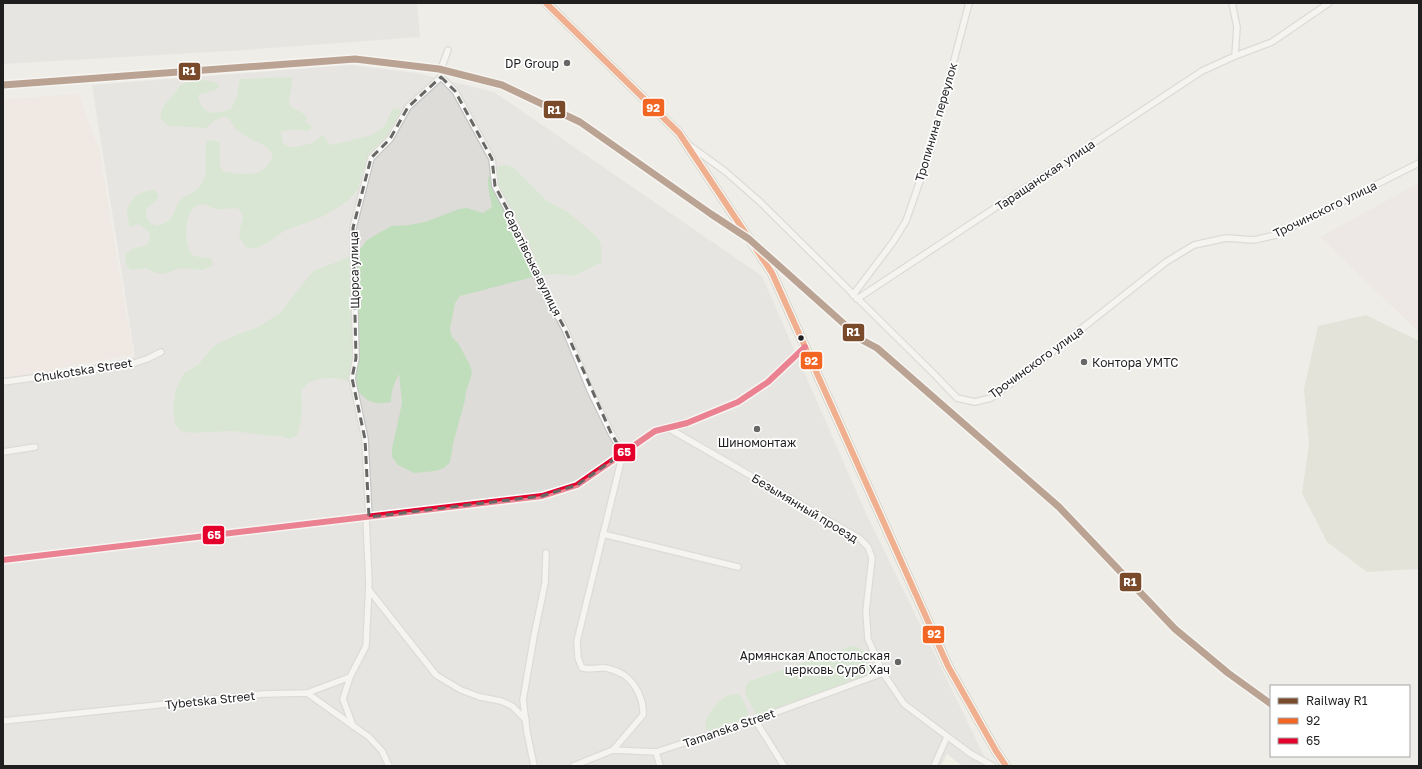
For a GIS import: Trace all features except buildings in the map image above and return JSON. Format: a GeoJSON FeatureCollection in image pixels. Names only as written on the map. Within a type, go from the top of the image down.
{"type":"FeatureCollection","features":[{"type":"Feature","properties":{"kind":"main road"},"geometry":{"type":"LineString","coordinates":[[546,3],[679,132],[772,273],[948,666],[1006,766]]}},
{"type":"Feature","properties":{"kind":"street","name":"Тропинина переулок"},"geometry":{"type":"LineString","coordinates":[[855,297],[906,221],[930,152],[969,3]]}},
{"type":"Feature","properties":{"kind":"street"},"geometry":{"type":"LineString","coordinates":[[1232,3],[1237,27],[1235,56]]}},
{"type":"Feature","properties":{"kind":"street","name":"Таращанская улица"},"geometry":{"type":"LineString","coordinates":[[855,297],[1202,71],[1235,56],[1272,42],[1329,3]]}},
{"type":"Feature","properties":{"kind":"street"},"geometry":{"type":"LineString","coordinates":[[440,77],[448,50]]}},
{"type":"Feature","properties":{"kind":"street","name":"Саратівська вулиця"},"geometry":{"type":"LineString","coordinates":[[440,77],[455,91],[477,134],[492,159],[495,186],[526,245],[539,281],[565,329],[590,390],[607,426],[623,452]]}},
{"type":"Feature","properties":{"kind":"street","name":"Щорса улица"},"geometry":{"type":"LineString","coordinates":[[353,726],[343,699],[350,677],[366,646],[368,517],[365,439],[352,378],[356,358],[353,228],[371,158],[390,139],[408,107],[440,77]]}},
{"type":"Feature","properties":{"kind":"street","name":"Трочинского улица"},"geometry":{"type":"LineString","coordinates":[[686,143],[726,172],[759,201],[957,398],[975,402],[991,398],[1028,372],[1166,262],[1194,245],[1226,238],[1254,240],[1276,236],[1419,163]]}},
{"type":"Feature","properties":{"kind":"street"},"geometry":{"type":"LineString","coordinates":[[3,560],[542,496],[577,484],[655,431],[687,423],[738,402],[768,382],[805,347]]}},
{"type":"Feature","properties":{"kind":"street","name":"Chukotska Street"},"geometry":{"type":"LineString","coordinates":[[3,382],[128,365],[147,359],[161,352]]}},
{"type":"Feature","properties":{"kind":"street","name":"Безымянный проезд"},"geometry":{"type":"LineString","coordinates":[[668,428],[859,538],[868,547],[872,558],[866,611],[868,639],[883,673],[904,704],[971,754],[993,766]]}},
{"type":"Feature","properties":{"kind":"street"},"geometry":{"type":"LineString","coordinates":[[3,452],[35,447]]}},
{"type":"Feature","properties":{"kind":"street"},"geometry":{"type":"LineString","coordinates":[[612,750],[643,715],[644,708],[636,689],[624,675],[604,668],[582,668],[578,658],[577,641],[623,452]]}},
{"type":"Feature","properties":{"kind":"street"},"geometry":{"type":"LineString","coordinates":[[603,534],[738,567]]}},
{"type":"Feature","properties":{"kind":"street"},"geometry":{"type":"LineString","coordinates":[[534,766],[523,700],[545,583],[546,552]]}},
{"type":"Feature","properties":{"kind":"street"},"geometry":{"type":"LineString","coordinates":[[368,590],[436,675],[461,690],[512,706],[526,721]]}},
{"type":"Feature","properties":{"kind":"street","name":"Tamanska Street"},"geometry":{"type":"LineString","coordinates":[[573,766],[612,750],[656,752],[755,720],[883,673]]}},
{"type":"Feature","properties":{"kind":"street","name":"Tybetska Street"},"geometry":{"type":"LineString","coordinates":[[3,721],[262,694],[307,693],[350,677]]}},
{"type":"Feature","properties":{"kind":"street"},"geometry":{"type":"LineString","coordinates":[[307,693],[368,737],[382,751],[389,766]]}},
{"type":"Feature","properties":{"kind":"street"},"geometry":{"type":"LineString","coordinates":[[755,720],[784,766]]}},
{"type":"Feature","properties":{"kind":"street"},"geometry":{"type":"LineString","coordinates":[[934,766],[947,736]]}},
{"type":"Feature","properties":{"kind":"street"},"geometry":{"type":"LineString","coordinates":[[656,752],[660,766]]}},
{"type":"Feature","properties":{"kind":"highlighted area"},"geometry":{"type":"Polygon","coordinates":[[[441,77],[455,91],[492,159],[495,186],[526,245],[539,281],[565,329],[611,433],[623,453],[577,485],[542,496],[369,517],[365,439],[352,378],[356,358],[353,228],[371,158],[390,139],[408,107],[441,77]]]}},
{"type":"Feature","properties":{"kind":"shaded area"},"geometry":{"type":"Polygon","coordinates":[[[3,3],[417,3],[420,37],[245,50],[3,64],[3,3]]]}},
{"type":"Feature","properties":{"kind":"shaded area"},"geometry":{"type":"Polygon","coordinates":[[[350,65],[417,73],[494,92],[762,276],[864,509],[989,766],[3,766],[3,382],[135,357],[92,85],[350,65]]]}},
{"type":"Feature","properties":{"kind":"shaded area"},"geometry":{"type":"Polygon","coordinates":[[[79,94],[100,153],[133,350],[131,355],[54,369],[55,373],[3,381],[3,99],[79,94]]]}},
{"type":"Feature","properties":{"kind":"shaded area"},"geometry":{"type":"Polygon","coordinates":[[[1419,183],[1419,332],[1320,237],[1419,183]]]}},
{"type":"Feature","properties":{"kind":"shaded area"},"geometry":{"type":"Polygon","coordinates":[[[1366,315],[1419,341],[1419,569],[1367,572],[1327,542],[1302,493],[1309,444],[1304,389],[1318,326],[1366,315]]]}},
{"type":"Feature","properties":{"kind":"shaded area"},"geometry":{"type":"Polygon","coordinates":[[[906,617],[934,679],[901,694],[873,632],[906,617]]]}},
{"type":"Feature","properties":{"kind":"shaded area"},"geometry":{"type":"Polygon","coordinates":[[[947,754],[962,766],[941,766],[947,754]]]}},
{"type":"Feature","properties":{"kind":"green space"},"geometry":{"type":"Polygon","coordinates":[[[292,77],[289,104],[304,114],[307,118],[305,122],[312,126],[310,130],[306,131],[295,129],[281,132],[283,143],[289,147],[313,143],[322,135],[328,143],[332,145],[372,135],[384,127],[392,110],[398,108],[401,110],[387,136],[368,155],[358,189],[349,200],[324,216],[284,231],[269,242],[257,248],[249,248],[244,245],[240,238],[239,233],[243,217],[239,209],[218,209],[201,204],[193,208],[187,221],[187,244],[193,255],[211,258],[213,264],[210,267],[202,270],[181,268],[163,274],[156,273],[146,268],[131,270],[126,265],[125,255],[132,249],[145,246],[148,243],[150,236],[149,232],[139,224],[131,227],[129,225],[127,213],[128,208],[136,196],[149,190],[154,190],[159,195],[156,201],[146,209],[146,218],[157,226],[168,221],[172,217],[181,200],[195,191],[204,179],[207,141],[211,140],[220,142],[220,166],[224,172],[246,174],[256,173],[265,168],[271,161],[272,155],[270,150],[246,137],[234,128],[229,119],[226,117],[217,119],[206,128],[174,127],[165,123],[160,117],[162,108],[181,85],[188,82],[204,80],[218,83],[219,87],[216,90],[200,94],[198,96],[200,103],[206,111],[215,113],[231,109],[236,99],[240,79],[292,77]]]}},
{"type":"Feature","properties":{"kind":"green space"},"geometry":{"type":"Polygon","coordinates":[[[505,165],[513,167],[546,200],[569,213],[596,236],[601,244],[602,262],[578,274],[569,276],[560,274],[541,275],[460,296],[455,303],[450,329],[452,337],[458,343],[470,365],[472,373],[453,444],[450,462],[444,468],[435,471],[414,473],[398,465],[392,457],[392,449],[402,403],[399,374],[393,387],[391,402],[384,403],[370,401],[354,386],[341,379],[329,378],[317,380],[307,384],[301,391],[302,413],[299,430],[297,435],[290,439],[281,436],[232,431],[191,433],[181,431],[175,424],[173,407],[176,389],[184,373],[199,364],[217,344],[258,327],[280,313],[313,271],[347,258],[362,247],[367,240],[391,226],[425,222],[459,209],[467,208],[483,213],[492,207],[488,186],[489,175],[497,167],[505,165]]]}},
{"type":"Feature","properties":{"kind":"green space"},"geometry":{"type":"Polygon","coordinates":[[[852,646],[860,648],[867,658],[870,670],[866,676],[763,715],[758,715],[755,713],[745,692],[746,685],[750,681],[813,659],[821,659],[829,662],[838,651],[852,646]]]}},
{"type":"Feature","properties":{"kind":"green space"},"geometry":{"type":"Polygon","coordinates":[[[737,694],[741,696],[748,711],[748,718],[743,722],[736,722],[710,731],[706,730],[706,721],[715,706],[723,698],[737,694]]]}},
{"type":"Feature","properties":{"kind":"rail line","name":"R1"},"geometry":{"type":"LineString","coordinates":[[3,85],[355,59],[439,69],[502,85],[580,122],[749,239],[862,340],[877,348],[1059,507],[1175,629],[1228,673],[1270,703]]}},
{"type":"Feature","properties":{"kind":"transit line","name":"92"},"geometry":{"type":"LineString","coordinates":[[546,3],[679,133],[772,273],[948,666],[1006,766]]}},
{"type":"Feature","properties":{"kind":"transit line","name":"65"},"geometry":{"type":"LineString","coordinates":[[3,560],[542,496],[577,485],[655,431],[687,423],[738,402],[768,382],[805,347]]}},
{"type":"Feature","properties":{"kind":"place","name":"DP Group"},"geometry":{"type":"Point","coordinates":[567,63]}},
{"type":"Feature","properties":{"kind":"place","name":"Контора УМТС"},"geometry":{"type":"Point","coordinates":[1084,362]}},
{"type":"Feature","properties":{"kind":"place","name":"Шиномонтаж"},"geometry":{"type":"Point","coordinates":[757,429]}},
{"type":"Feature","properties":{"kind":"place","name":"Армянская Апостольская церковь Сурб Хач"},"geometry":{"type":"Point","coordinates":[898,662]}}]}
